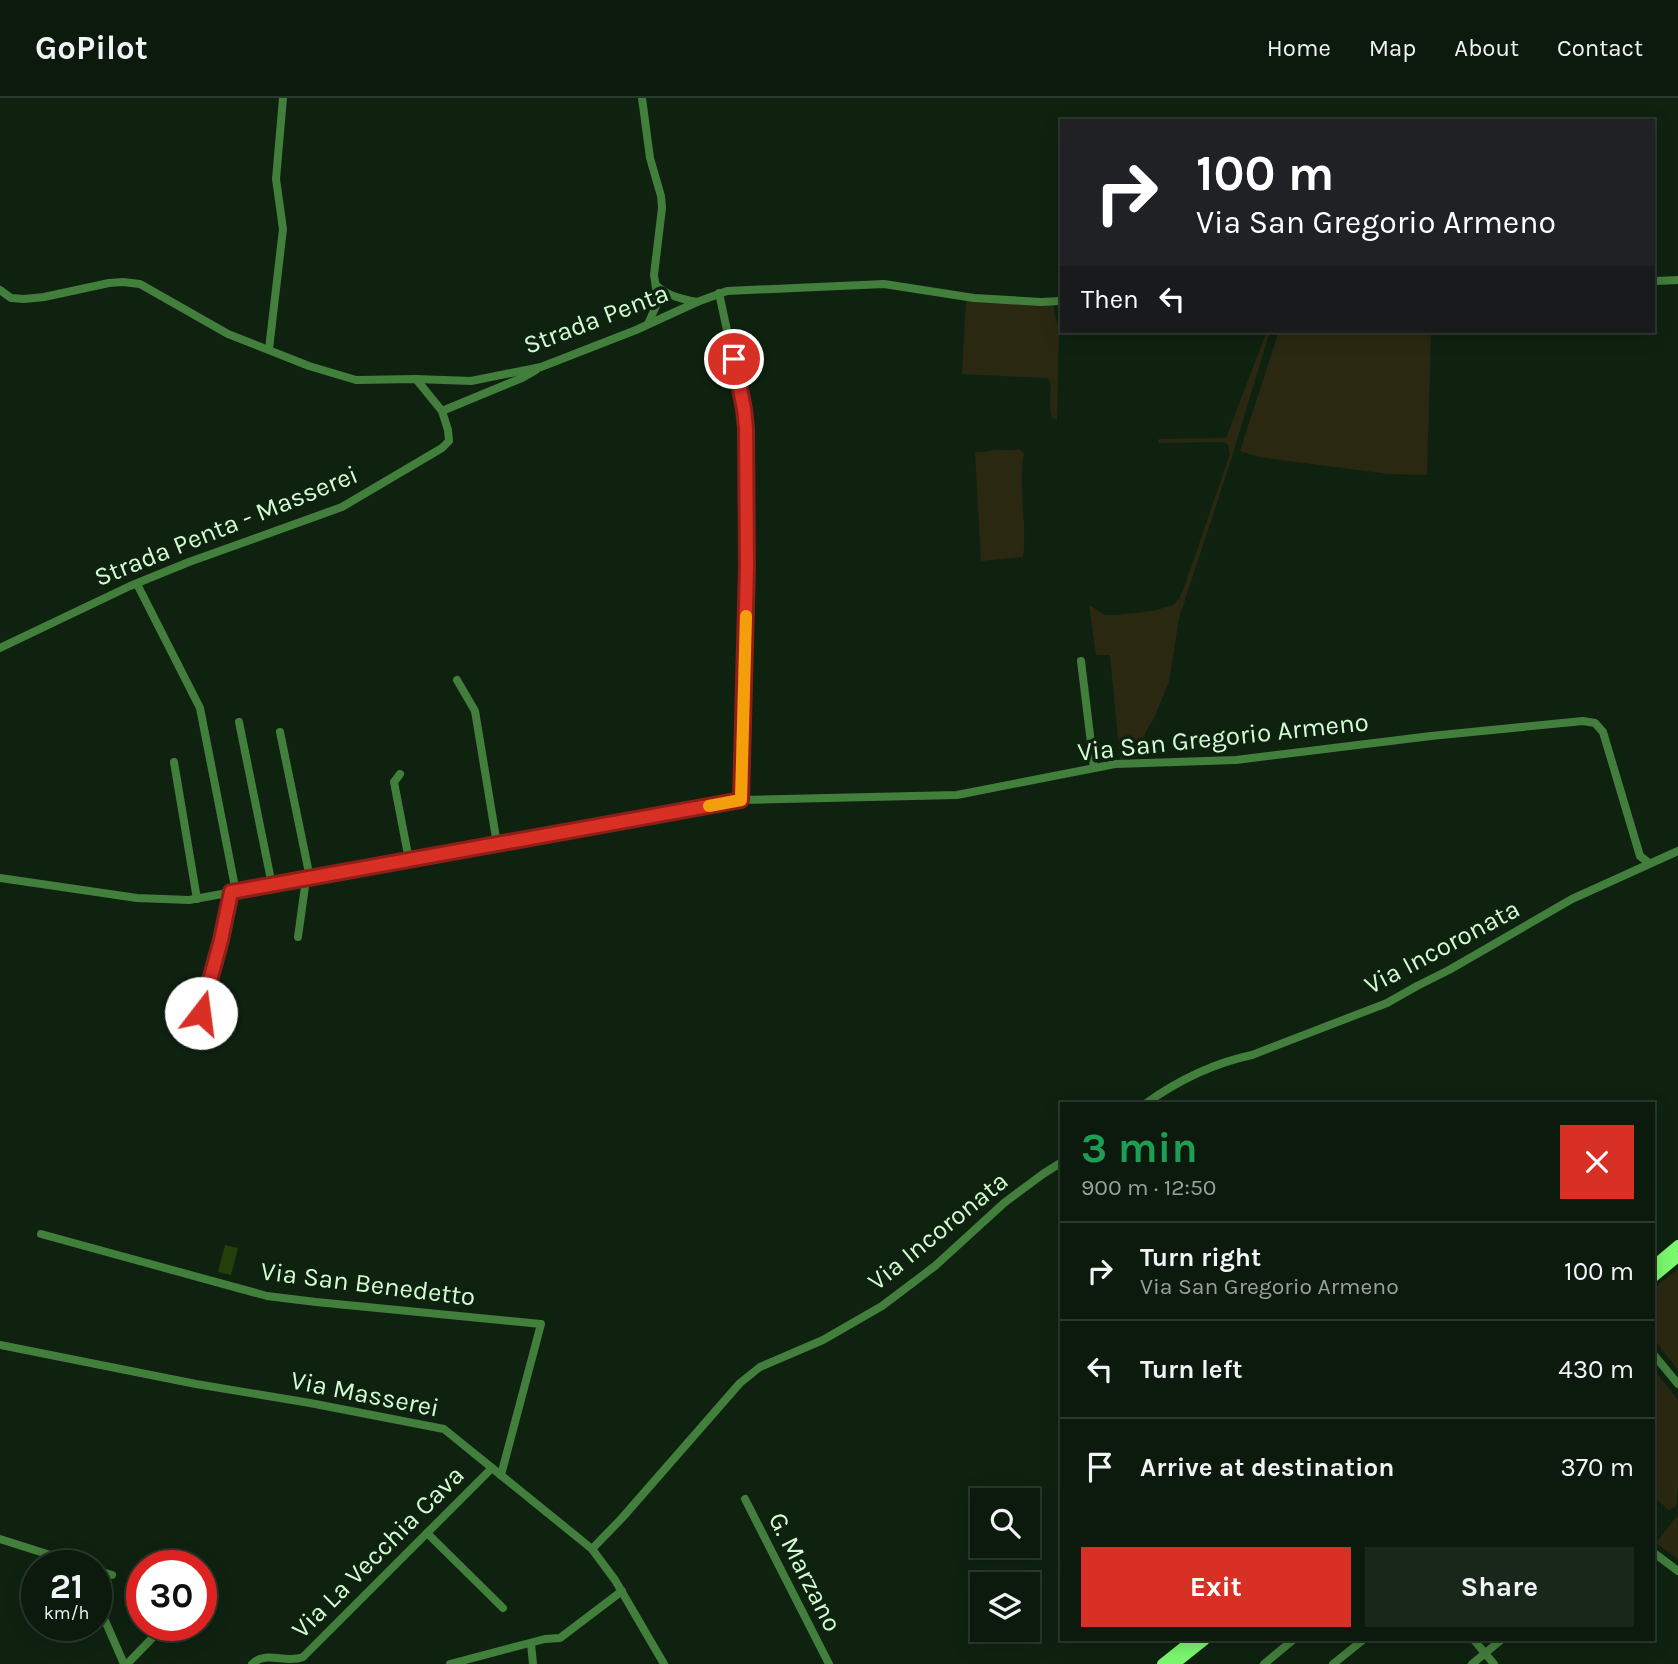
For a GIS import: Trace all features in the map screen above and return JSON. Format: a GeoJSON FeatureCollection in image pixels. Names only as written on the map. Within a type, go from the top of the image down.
{"type":"FeatureCollection","features":[{"type":"Feature","properties":{"kind":"main road"},"geometry":{"type":"LineString","coordinates":[[1655,1264],[1678,1245]]}},
{"type":"Feature","properties":{"kind":"main road"},"geometry":{"type":"LineString","coordinates":[[1655,1276],[1678,1257]]}},
{"type":"Feature","properties":{"kind":"main road"},"geometry":{"type":"LineString","coordinates":[[1162,1664],[1191,1641]]}},
{"type":"Feature","properties":{"kind":"main road"},"geometry":{"type":"LineString","coordinates":[[1175,1664],[1204,1641]]}},
{"type":"Feature","properties":{"kind":"street"},"geometry":{"type":"LineString","coordinates":[[269,349],[283,229],[276,179],[283,98]]}},
{"type":"Feature","properties":{"kind":"street"},"geometry":{"type":"LineString","coordinates":[[642,98],[650,158],[662,208],[654,275],[656,306],[648,324]]}},
{"type":"Feature","properties":{"kind":"street"},"geometry":{"type":"LineString","coordinates":[[1655,281],[1678,280]]}},
{"type":"Feature","properties":{"kind":"street","name":"Strada Penta"},"geometry":{"type":"LineString","coordinates":[[0,290],[11,298],[24,299],[108,283],[140,285],[228,334],[309,366],[356,380],[471,381],[541,367],[727,291],[884,284],[974,298],[1060,301]]}},
{"type":"Feature","properties":{"kind":"street"},"geometry":{"type":"LineString","coordinates":[[656,285],[663,292],[697,302]]}},
{"type":"Feature","properties":{"kind":"street"},"geometry":{"type":"LineString","coordinates":[[719,293],[746,428],[747,567],[741,800]]}},
{"type":"Feature","properties":{"kind":"street"},"geometry":{"type":"LineString","coordinates":[[416,379],[442,411],[522,378],[541,367]]}},
{"type":"Feature","properties":{"kind":"street","name":"Strada Penta - Masserei"},"geometry":{"type":"LineString","coordinates":[[0,648],[189,562],[342,507],[442,449],[449,441],[442,411]]}},
{"type":"Feature","properties":{"kind":"street"},"geometry":{"type":"LineString","coordinates":[[136,584],[200,708],[233,892],[201,1013]]}},
{"type":"Feature","properties":{"kind":"street"},"geometry":{"type":"LineString","coordinates":[[1081,661],[1094,768]]}},
{"type":"Feature","properties":{"kind":"street"},"geometry":{"type":"LineString","coordinates":[[457,680],[475,711],[497,844]]}},
{"type":"Feature","properties":{"kind":"street","name":"Via San Gregorio Armeno"},"geometry":{"type":"LineString","coordinates":[[0,878],[137,898],[197,899],[741,800],[957,795],[1127,763],[1237,760],[1431,736],[1583,721],[1595,723],[1603,732],[1640,856],[1649,863]]}},
{"type":"Feature","properties":{"kind":"street"},"geometry":{"type":"LineString","coordinates":[[239,722],[272,885]]}},
{"type":"Feature","properties":{"kind":"street"},"geometry":{"type":"LineString","coordinates":[[280,732],[308,879],[298,937]]}},
{"type":"Feature","properties":{"kind":"street"},"geometry":{"type":"LineString","coordinates":[[174,762],[197,899]]}},
{"type":"Feature","properties":{"kind":"street"},"geometry":{"type":"LineString","coordinates":[[400,774],[394,782],[409,860]]}},
{"type":"Feature","properties":{"kind":"street","name":"Via Incoronata"},"geometry":{"type":"LineString","coordinates":[[1148,1102],[1163,1091],[1208,1069],[1387,1003],[1572,900],[1678,851]]}},
{"type":"Feature","properties":{"kind":"street","name":"Via Incoronata"},"geometry":{"type":"LineString","coordinates":[[592,1549],[740,1383],[760,1367],[823,1340],[882,1306],[935,1266],[1004,1203],[1060,1163]]}},
{"type":"Feature","properties":{"kind":"street","name":"Via San Benedetto"},"geometry":{"type":"LineString","coordinates":[[41,1234],[267,1296],[541,1324],[501,1475]]}},
{"type":"Feature","properties":{"kind":"street","name":"Via Masserei"},"geometry":{"type":"LineString","coordinates":[[0,1345],[444,1429],[592,1549],[622,1591],[664,1664]]}},
{"type":"Feature","properties":{"kind":"street"},"geometry":{"type":"LineString","coordinates":[[1655,1358],[1678,1384]]}},
{"type":"Feature","properties":{"kind":"street","name":"Via La Vecchia Cava"},"geometry":{"type":"LineString","coordinates":[[252,1664],[257,1659],[264,1658],[288,1662],[303,1657],[492,1468]]}},
{"type":"Feature","properties":{"kind":"street","name":"G. Marzano"},"geometry":{"type":"LineString","coordinates":[[745,1499],[829,1664]]}},
{"type":"Feature","properties":{"kind":"street"},"geometry":{"type":"LineString","coordinates":[[428,1533],[503,1608]]}},
{"type":"Feature","properties":{"kind":"street"},"geometry":{"type":"LineString","coordinates":[[0,1539],[35,1550]]}},
{"type":"Feature","properties":{"kind":"street"},"geometry":{"type":"LineString","coordinates":[[1655,1554],[1678,1571]]}},
{"type":"Feature","properties":{"kind":"street"},"geometry":{"type":"LineString","coordinates":[[450,1664],[545,1639],[560,1638],[622,1591]]}},
{"type":"Feature","properties":{"kind":"street"},"geometry":{"type":"LineString","coordinates":[[112,1634],[126,1664],[149,1641]]}},
{"type":"Feature","properties":{"kind":"street"},"geometry":{"type":"LineString","coordinates":[[1264,1664],[1292,1641]]}},
{"type":"Feature","properties":{"kind":"street"},"geometry":{"type":"LineString","coordinates":[[1333,1664],[1362,1641]]}},
{"type":"Feature","properties":{"kind":"street"},"geometry":{"type":"LineString","coordinates":[[1475,1641],[1494,1664]]}},
{"type":"Feature","properties":{"kind":"street"},"geometry":{"type":"LineString","coordinates":[[1472,1664],[1500,1641]]}},
{"type":"Feature","properties":{"kind":"street"},"geometry":{"type":"LineString","coordinates":[[531,1644],[533,1664]]}},
{"type":"Feature","properties":{"kind":"shaded area"},"geometry":{"type":"Polygon","coordinates":[[[966,300],[1054,305],[1059,333],[1057,420],[1052,418],[1050,381],[1047,378],[962,374],[966,300]]]}},
{"type":"Feature","properties":{"kind":"shaded area"},"geometry":{"type":"Polygon","coordinates":[[[1266,333],[1269,333],[1179,618],[1169,682],[1135,758],[1120,760],[1110,655],[1096,655],[1089,605],[1105,615],[1116,615],[1153,611],[1173,605],[1179,599],[1230,454],[1228,445],[1221,442],[1158,443],[1159,439],[1226,438],[1266,333]]]}},
{"type":"Feature","properties":{"kind":"shaded area"},"geometry":{"type":"Polygon","coordinates":[[[1278,333],[1431,333],[1427,475],[1388,474],[1259,457],[1240,451],[1278,333]]]}},
{"type":"Feature","properties":{"kind":"shaded area"},"geometry":{"type":"Polygon","coordinates":[[[1019,449],[1024,453],[1023,557],[981,561],[975,452],[1019,449]]]}},
{"type":"Feature","properties":{"kind":"shaded area"},"geometry":{"type":"Polygon","coordinates":[[[225,1245],[238,1248],[231,1275],[218,1272],[225,1245]]]}},
{"type":"Feature","properties":{"kind":"shaded area"},"geometry":{"type":"Polygon","coordinates":[[[1678,1269],[1678,1370],[1655,1340],[1655,1287],[1678,1269]]]}},
{"type":"Feature","properties":{"kind":"shaded area"},"geometry":{"type":"Polygon","coordinates":[[[1655,1371],[1678,1400],[1678,1487],[1676,1506],[1669,1510],[1655,1498],[1655,1371]]]}},
{"type":"Feature","properties":{"kind":"shaded area"},"geometry":{"type":"Polygon","coordinates":[[[1676,1517],[1678,1518],[1678,1559],[1656,1543],[1676,1517]]]}},
{"type":"Feature","properties":{"kind":"slow traffic"},"geometry":{"type":"LineString","coordinates":[[709,806],[741,800],[746,616]]}},
{"type":"Feature","properties":{"kind":"route"},"geometry":{"type":"LineString","coordinates":[[201,1013],[231,892],[741,800],[747,567],[746,428],[734,359]]}}]}
